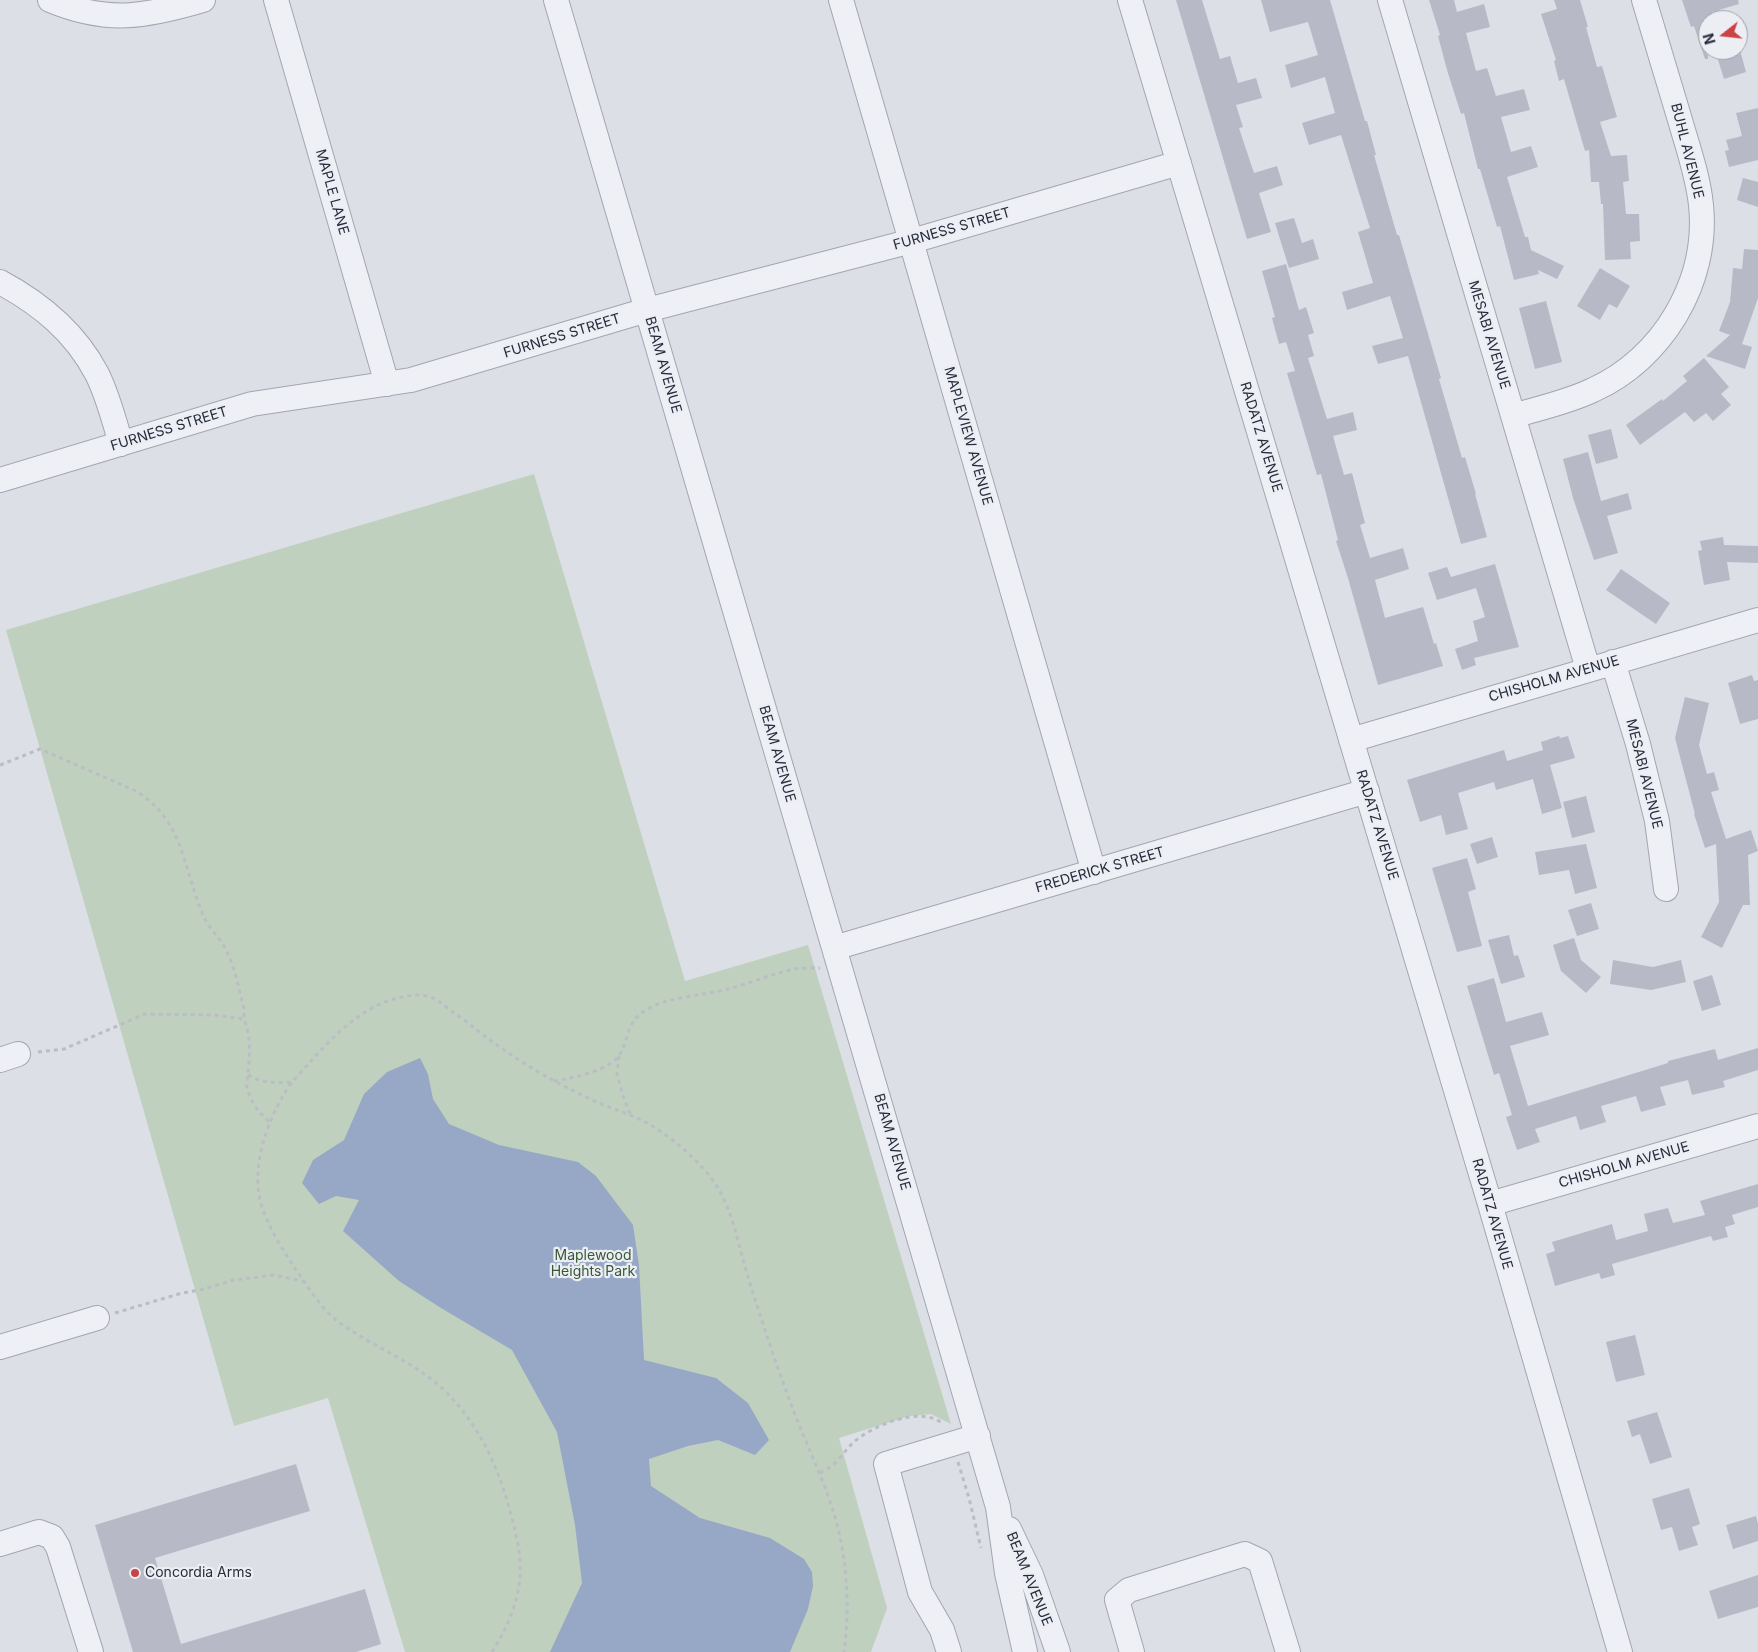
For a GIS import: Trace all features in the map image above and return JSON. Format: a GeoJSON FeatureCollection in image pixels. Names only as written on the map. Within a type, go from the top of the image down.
{"type":"FeatureCollection","features":[{"type":"Feature","properties":{"kind":"street"},"geometry":{"type":"LineString","coordinates":[[50,0],[71,9],[97,15],[124,17],[150,14],[203,0]]}},
{"type":"Feature","properties":{"kind":"street","name":"MAPLE LANE"},"geometry":{"type":"LineString","coordinates":[[276,0],[387,384]]}},
{"type":"Feature","properties":{"kind":"street","name":"BEAM AVENUE"},"geometry":{"type":"LineString","coordinates":[[556,0],[978,1436],[998,1507],[1007,1573],[1025,1652]]}},
{"type":"Feature","properties":{"kind":"street","name":"MAPLEVIEW AVENUE"},"geometry":{"type":"LineString","coordinates":[[841,0],[1094,872]]}},
{"type":"Feature","properties":{"kind":"street","name":"RADATZ AVENUE"},"geometry":{"type":"LineString","coordinates":[[1130,0],[1490,1204],[1620,1652]]}},
{"type":"Feature","properties":{"kind":"street","name":"MESABI AVENUE"},"geometry":{"type":"LineString","coordinates":[[1390,0],[1588,669]]}},
{"type":"Feature","properties":{"kind":"street","name":"BUHL AVENUE"},"geometry":{"type":"LineString","coordinates":[[1513,416],[1570,400],[1616,378],[1638,362],[1656,343],[1672,321],[1688,292],[1696,266],[1700,240],[1701,207],[1695,174],[1644,0]]}},
{"type":"Feature","properties":{"kind":"street","name":"FURNESS STREET"},"geometry":{"type":"LineString","coordinates":[[0,480],[252,404],[411,380],[647,310],[912,241],[1179,163]]}},
{"type":"Feature","properties":{"kind":"street"},"geometry":{"type":"LineString","coordinates":[[0,282],[42,308],[80,346],[97,374],[110,405],[121,444]]}},
{"type":"Feature","properties":{"kind":"street","name":"CHISHOLM AVENUE"},"geometry":{"type":"LineString","coordinates":[[1351,740],[1758,620]]}},
{"type":"Feature","properties":{"kind":"street","name":"MESABI AVENUE"},"geometry":{"type":"LineString","coordinates":[[1613,662],[1638,744],[1657,821],[1666,889]]}},
{"type":"Feature","properties":{"kind":"street","name":"FREDERICK STREET"},"geometry":{"type":"LineString","coordinates":[[837,957],[1094,872],[1366,791]]}},
{"type":"Feature","properties":{"kind":"street","name":"CHISHOLM AVENUE"},"geometry":{"type":"LineString","coordinates":[[1490,1204],[1758,1126]]}},
{"type":"Feature","properties":{"kind":"street"},"geometry":{"type":"LineString","coordinates":[[0,1347],[97,1318]]}},
{"type":"Feature","properties":{"kind":"street"},"geometry":{"type":"LineString","coordinates":[[949,1652],[942,1630],[920,1592],[886,1464],[978,1436]]}},
{"type":"Feature","properties":{"kind":"street","name":"BEAM AVENUE"},"geometry":{"type":"LineString","coordinates":[[998,1507],[1031,1575],[1058,1652]]}},
{"type":"Feature","properties":{"kind":"street"},"geometry":{"type":"LineString","coordinates":[[0,1544],[40,1532],[52,1537],[58,1547],[91,1652]]}},
{"type":"Feature","properties":{"kind":"street"},"geometry":{"type":"LineString","coordinates":[[1132,1652],[1117,1600],[1129,1590],[1245,1554],[1260,1561],[1288,1652]]}},
{"type":"Feature","properties":{"kind":"path"},"geometry":{"type":"LineString","coordinates":[[0,765],[40,749],[136,791],[148,798],[166,818],[181,846],[204,917],[226,950],[244,1008],[244,1018],[248,1029],[250,1046],[247,1087],[254,1104],[270,1123]]}},
{"type":"Feature","properties":{"kind":"path"},"geometry":{"type":"LineString","coordinates":[[631,1116],[617,1074],[619,1056],[628,1029],[635,1018],[648,1008],[666,1002],[726,990],[837,957]]}},
{"type":"Feature","properties":{"kind":"path"},"geometry":{"type":"LineString","coordinates":[[492,1652],[509,1621],[517,1594],[521,1569],[518,1545],[508,1502],[493,1458],[477,1430],[444,1390],[413,1366],[366,1340],[326,1311],[304,1282],[265,1216],[257,1182],[266,1131],[285,1092],[348,1022],[369,1009],[392,1000],[414,995],[430,996],[499,1047],[553,1081],[596,1102],[639,1119],[667,1136],[712,1179],[723,1196],[730,1214],[745,1269],[769,1342],[807,1444],[820,1473],[841,1538],[847,1588],[848,1625],[844,1652]]}},
{"type":"Feature","properties":{"kind":"path"},"geometry":{"type":"LineString","coordinates":[[9,1057],[64,1049],[145,1014],[214,1015],[244,1018]]}},
{"type":"Feature","properties":{"kind":"path"},"geometry":{"type":"LineString","coordinates":[[553,1081],[572,1078],[603,1068],[619,1056]]}},
{"type":"Feature","properties":{"kind":"path"},"geometry":{"type":"LineString","coordinates":[[248,1075],[257,1081],[271,1083],[294,1082]]}},
{"type":"Feature","properties":{"kind":"path"},"geometry":{"type":"LineString","coordinates":[[97,1318],[234,1280],[273,1275],[304,1282]]}},
{"type":"Feature","properties":{"kind":"path"},"geometry":{"type":"LineString","coordinates":[[820,1473],[835,1464],[854,1442],[871,1429],[897,1420],[918,1416],[937,1419],[948,1428],[969,1498],[982,1554]]}},
{"type":"Feature","properties":{"kind":"green space","name":"Maplewood Heights Park"},"geometry":{"type":"Polygon","coordinates":[[[534,474],[685,981],[808,945],[951,1424],[931,1414],[909,1416],[839,1438],[887,1608],[871,1652],[405,1652],[328,1398],[234,1426],[6,630],[534,474]]]}},
{"type":"Feature","properties":{"kind":"water"},"geometry":{"type":"Polygon","coordinates":[[[420,1058],[428,1074],[433,1099],[449,1124],[499,1145],[578,1162],[596,1176],[633,1225],[639,1265],[644,1360],[716,1378],[748,1403],[769,1440],[755,1455],[718,1440],[688,1446],[649,1459],[651,1486],[700,1518],[770,1538],[804,1559],[812,1572],[813,1586],[808,1609],[790,1652],[550,1652],[582,1583],[575,1525],[557,1432],[512,1350],[399,1281],[343,1231],[359,1200],[336,1196],[319,1204],[302,1183],[313,1160],[344,1140],[364,1094],[387,1072],[420,1058]]]}},
{"type":"Feature","properties":{"kind":"building"},"geometry":{"type":"Polygon","coordinates":[[[1176,0],[1202,0],[1220,59],[1230,56],[1238,83],[1256,78],[1262,98],[1236,105],[1243,127],[1239,128],[1254,173],[1277,166],[1283,185],[1259,193],[1271,232],[1247,239],[1176,0]]]}},
{"type":"Feature","properties":{"kind":"building"},"geometry":{"type":"Polygon","coordinates":[[[1261,0],[1330,0],[1365,121],[1367,121],[1376,155],[1374,155],[1441,378],[1439,379],[1462,458],[1465,457],[1487,537],[1461,544],[1408,356],[1378,364],[1372,346],[1403,338],[1390,296],[1347,310],[1342,292],[1373,283],[1358,232],[1370,228],[1341,135],[1309,145],[1302,123],[1335,113],[1325,77],[1291,88],[1285,65],[1318,55],[1308,22],[1270,32],[1261,0]]]}},
{"type":"Feature","properties":{"kind":"building"},"geometry":{"type":"Polygon","coordinates":[[[1429,0],[1454,0],[1457,12],[1484,4],[1490,27],[1466,33],[1476,71],[1487,68],[1496,96],[1524,89],[1530,110],[1501,117],[1511,152],[1531,146],[1538,167],[1507,177],[1525,237],[1528,237],[1531,250],[1564,266],[1557,279],[1538,270],[1539,274],[1514,280],[1500,226],[1497,227],[1480,169],[1478,169],[1464,113],[1461,114],[1447,70],[1438,36],[1440,35],[1429,0]]]}},
{"type":"Feature","properties":{"kind":"building"},"geometry":{"type":"Polygon","coordinates":[[[1554,0],[1580,0],[1597,67],[1602,66],[1617,117],[1600,122],[1611,156],[1627,155],[1629,181],[1623,182],[1626,214],[1639,214],[1640,241],[1630,242],[1631,259],[1605,260],[1603,204],[1601,204],[1599,182],[1591,182],[1589,150],[1585,151],[1564,79],[1559,81],[1554,61],[1556,60],[1541,14],[1557,9],[1554,0]]]}},
{"type":"Feature","properties":{"kind":"building"},"geometry":{"type":"Polygon","coordinates":[[[1682,0],[1738,0],[1739,4],[1719,10],[1698,10],[1698,38],[1694,26],[1691,27],[1682,0]]]}},
{"type":"Feature","properties":{"kind":"building"},"geometry":{"type":"Polygon","coordinates":[[[1718,60],[1743,60],[1746,72],[1724,79],[1718,60]]]}},
{"type":"Feature","properties":{"kind":"building"},"geometry":{"type":"Polygon","coordinates":[[[1758,108],[1758,160],[1729,167],[1725,151],[1729,150],[1726,140],[1742,136],[1736,113],[1758,108]]]}},
{"type":"Feature","properties":{"kind":"building"},"geometry":{"type":"Polygon","coordinates":[[[1743,178],[1758,182],[1758,207],[1737,200],[1743,178]]]}},
{"type":"Feature","properties":{"kind":"building"},"geometry":{"type":"Polygon","coordinates":[[[1294,218],[1302,243],[1313,239],[1319,259],[1289,268],[1275,223],[1294,218]]]}},
{"type":"Feature","properties":{"kind":"building"},"geometry":{"type":"Polygon","coordinates":[[[1744,249],[1758,250],[1758,298],[1742,344],[1752,347],[1745,369],[1706,356],[1730,335],[1719,331],[1730,302],[1733,268],[1742,269],[1744,249]]]}},
{"type":"Feature","properties":{"kind":"building"},"geometry":{"type":"Polygon","coordinates":[[[1286,264],[1299,310],[1306,307],[1314,333],[1308,335],[1314,356],[1308,358],[1327,419],[1353,412],[1357,430],[1333,436],[1344,475],[1352,473],[1365,523],[1360,525],[1370,558],[1403,548],[1409,569],[1375,580],[1385,618],[1423,607],[1443,666],[1378,685],[1336,541],[1338,540],[1321,474],[1317,475],[1287,373],[1295,371],[1286,342],[1279,344],[1272,318],[1275,317],[1262,271],[1286,264]]]}},
{"type":"Feature","properties":{"kind":"building"},"geometry":{"type":"Polygon","coordinates":[[[1600,268],[1630,286],[1617,308],[1609,304],[1600,320],[1577,306],[1600,268]]]}},
{"type":"Feature","properties":{"kind":"building"},"geometry":{"type":"Polygon","coordinates":[[[1546,301],[1562,362],[1535,369],[1519,308],[1546,301]]]}},
{"type":"Feature","properties":{"kind":"building"},"geometry":{"type":"Polygon","coordinates":[[[1704,358],[1729,387],[1721,394],[1731,405],[1713,421],[1706,413],[1694,422],[1685,412],[1640,445],[1626,425],[1662,399],[1663,401],[1687,381],[1683,376],[1704,358]]]}},
{"type":"Feature","properties":{"kind":"building"},"geometry":{"type":"Polygon","coordinates":[[[1611,429],[1618,458],[1596,464],[1588,435],[1611,429]]]}},
{"type":"Feature","properties":{"kind":"building"},"geometry":{"type":"Polygon","coordinates":[[[1588,452],[1601,501],[1628,493],[1632,509],[1607,516],[1618,553],[1594,560],[1573,498],[1563,459],[1588,452]]]}},
{"type":"Feature","properties":{"kind":"building"},"geometry":{"type":"Polygon","coordinates":[[[1723,537],[1724,545],[1758,546],[1758,563],[1727,562],[1730,580],[1704,585],[1698,551],[1702,550],[1700,541],[1723,537]]]}},
{"type":"Feature","properties":{"kind":"building"},"geometry":{"type":"Polygon","coordinates":[[[1495,564],[1519,647],[1474,658],[1476,665],[1462,670],[1455,649],[1478,641],[1473,621],[1485,617],[1476,588],[1437,600],[1428,573],[1447,567],[1451,577],[1495,564]]]}},
{"type":"Feature","properties":{"kind":"building"},"geometry":{"type":"Polygon","coordinates":[[[1621,569],[1670,603],[1656,624],[1606,590],[1621,569]]]}},
{"type":"Feature","properties":{"kind":"building"},"geometry":{"type":"Polygon","coordinates":[[[1752,675],[1754,681],[1758,680],[1758,719],[1740,724],[1728,683],[1752,675]]]}},
{"type":"Feature","properties":{"kind":"building"},"geometry":{"type":"Polygon","coordinates":[[[1685,697],[1709,703],[1699,745],[1707,774],[1714,772],[1719,790],[1711,792],[1726,839],[1751,830],[1758,851],[1748,855],[1750,905],[1743,905],[1722,948],[1701,937],[1719,902],[1716,844],[1705,848],[1694,814],[1675,738],[1685,697]]]}},
{"type":"Feature","properties":{"kind":"building"},"geometry":{"type":"Polygon","coordinates":[[[1559,736],[1560,738],[1568,736],[1575,758],[1550,765],[1562,808],[1542,814],[1533,779],[1496,790],[1494,782],[1458,793],[1468,829],[1446,835],[1441,815],[1420,822],[1407,780],[1504,750],[1507,761],[1543,750],[1541,742],[1559,736]]]}},
{"type":"Feature","properties":{"kind":"building"},"geometry":{"type":"Polygon","coordinates":[[[1586,796],[1595,832],[1572,838],[1563,802],[1586,796]]]}},
{"type":"Feature","properties":{"kind":"building"},"geometry":{"type":"Polygon","coordinates":[[[1492,837],[1498,857],[1477,864],[1470,844],[1492,837]]]}},
{"type":"Feature","properties":{"kind":"building"},"geometry":{"type":"Polygon","coordinates":[[[1586,844],[1597,888],[1575,894],[1569,870],[1539,875],[1535,852],[1586,844]]]}},
{"type":"Feature","properties":{"kind":"building"},"geometry":{"type":"Polygon","coordinates":[[[1467,858],[1476,889],[1468,892],[1482,946],[1457,952],[1432,868],[1467,858]]]}},
{"type":"Feature","properties":{"kind":"building"},"geometry":{"type":"Polygon","coordinates":[[[1591,903],[1599,929],[1577,936],[1568,910],[1591,903]]]}},
{"type":"Feature","properties":{"kind":"building"},"geometry":{"type":"Polygon","coordinates":[[[1509,935],[1514,956],[1518,955],[1525,977],[1501,984],[1488,940],[1509,935]]]}},
{"type":"Feature","properties":{"kind":"building"},"geometry":{"type":"Polygon","coordinates":[[[1574,938],[1581,960],[1601,977],[1586,993],[1561,971],[1553,945],[1574,938]]]}},
{"type":"Feature","properties":{"kind":"building"},"geometry":{"type":"Polygon","coordinates":[[[1613,960],[1653,967],[1681,960],[1686,982],[1651,990],[1610,984],[1613,960]]]}},
{"type":"Feature","properties":{"kind":"building"},"geometry":{"type":"Polygon","coordinates":[[[1712,975],[1721,1005],[1702,1011],[1693,981],[1712,975]]]}},
{"type":"Feature","properties":{"kind":"building"},"geometry":{"type":"Polygon","coordinates":[[[1494,978],[1506,1022],[1542,1012],[1549,1035],[1510,1046],[1528,1106],[1668,1063],[1668,1061],[1715,1049],[1718,1060],[1758,1048],[1758,1070],[1723,1081],[1725,1087],[1692,1095],[1688,1080],[1660,1087],[1666,1105],[1641,1112],[1636,1096],[1601,1106],[1606,1122],[1580,1130],[1576,1116],[1535,1129],[1540,1142],[1517,1150],[1506,1117],[1512,1115],[1499,1073],[1494,1075],[1467,986],[1494,978]]]}},
{"type":"Feature","properties":{"kind":"building"},"geometry":{"type":"Polygon","coordinates":[[[1758,1184],[1758,1207],[1732,1215],[1735,1224],[1725,1227],[1728,1237],[1713,1241],[1711,1236],[1612,1264],[1615,1275],[1601,1279],[1599,1273],[1555,1286],[1546,1254],[1555,1251],[1552,1242],[1612,1224],[1616,1240],[1648,1231],[1644,1214],[1668,1208],[1673,1223],[1705,1215],[1700,1201],[1758,1184]]]}},
{"type":"Feature","properties":{"kind":"building"},"geometry":{"type":"Polygon","coordinates":[[[1635,1335],[1645,1375],[1616,1382],[1606,1342],[1635,1335]]]}},
{"type":"Feature","properties":{"kind":"building"},"geometry":{"type":"Polygon","coordinates":[[[1657,1412],[1672,1457],[1650,1464],[1640,1434],[1632,1437],[1627,1421],[1657,1412]]]}},
{"type":"Feature","properties":{"kind":"building","name":"Concordia Arms"},"geometry":{"type":"Polygon","coordinates":[[[296,1464],[310,1511],[155,1558],[181,1644],[365,1589],[381,1644],[356,1652],[133,1652],[95,1525],[296,1464]]]}},
{"type":"Feature","properties":{"kind":"building"},"geometry":{"type":"Polygon","coordinates":[[[1689,1488],[1700,1524],[1692,1527],[1698,1545],[1679,1551],[1672,1527],[1661,1530],[1652,1499],[1689,1488]]]}},
{"type":"Feature","properties":{"kind":"building"},"geometry":{"type":"Polygon","coordinates":[[[1756,1516],[1758,1541],[1733,1549],[1726,1525],[1756,1516]]]}},
{"type":"Feature","properties":{"kind":"building"},"geometry":{"type":"Polygon","coordinates":[[[1758,1575],[1758,1607],[1718,1619],[1709,1591],[1758,1575]]]}},
{"type":"Feature","properties":{"kind":"place","name":"Concordia Arms"},"geometry":{"type":"Point","coordinates":[135,1573]}}]}
